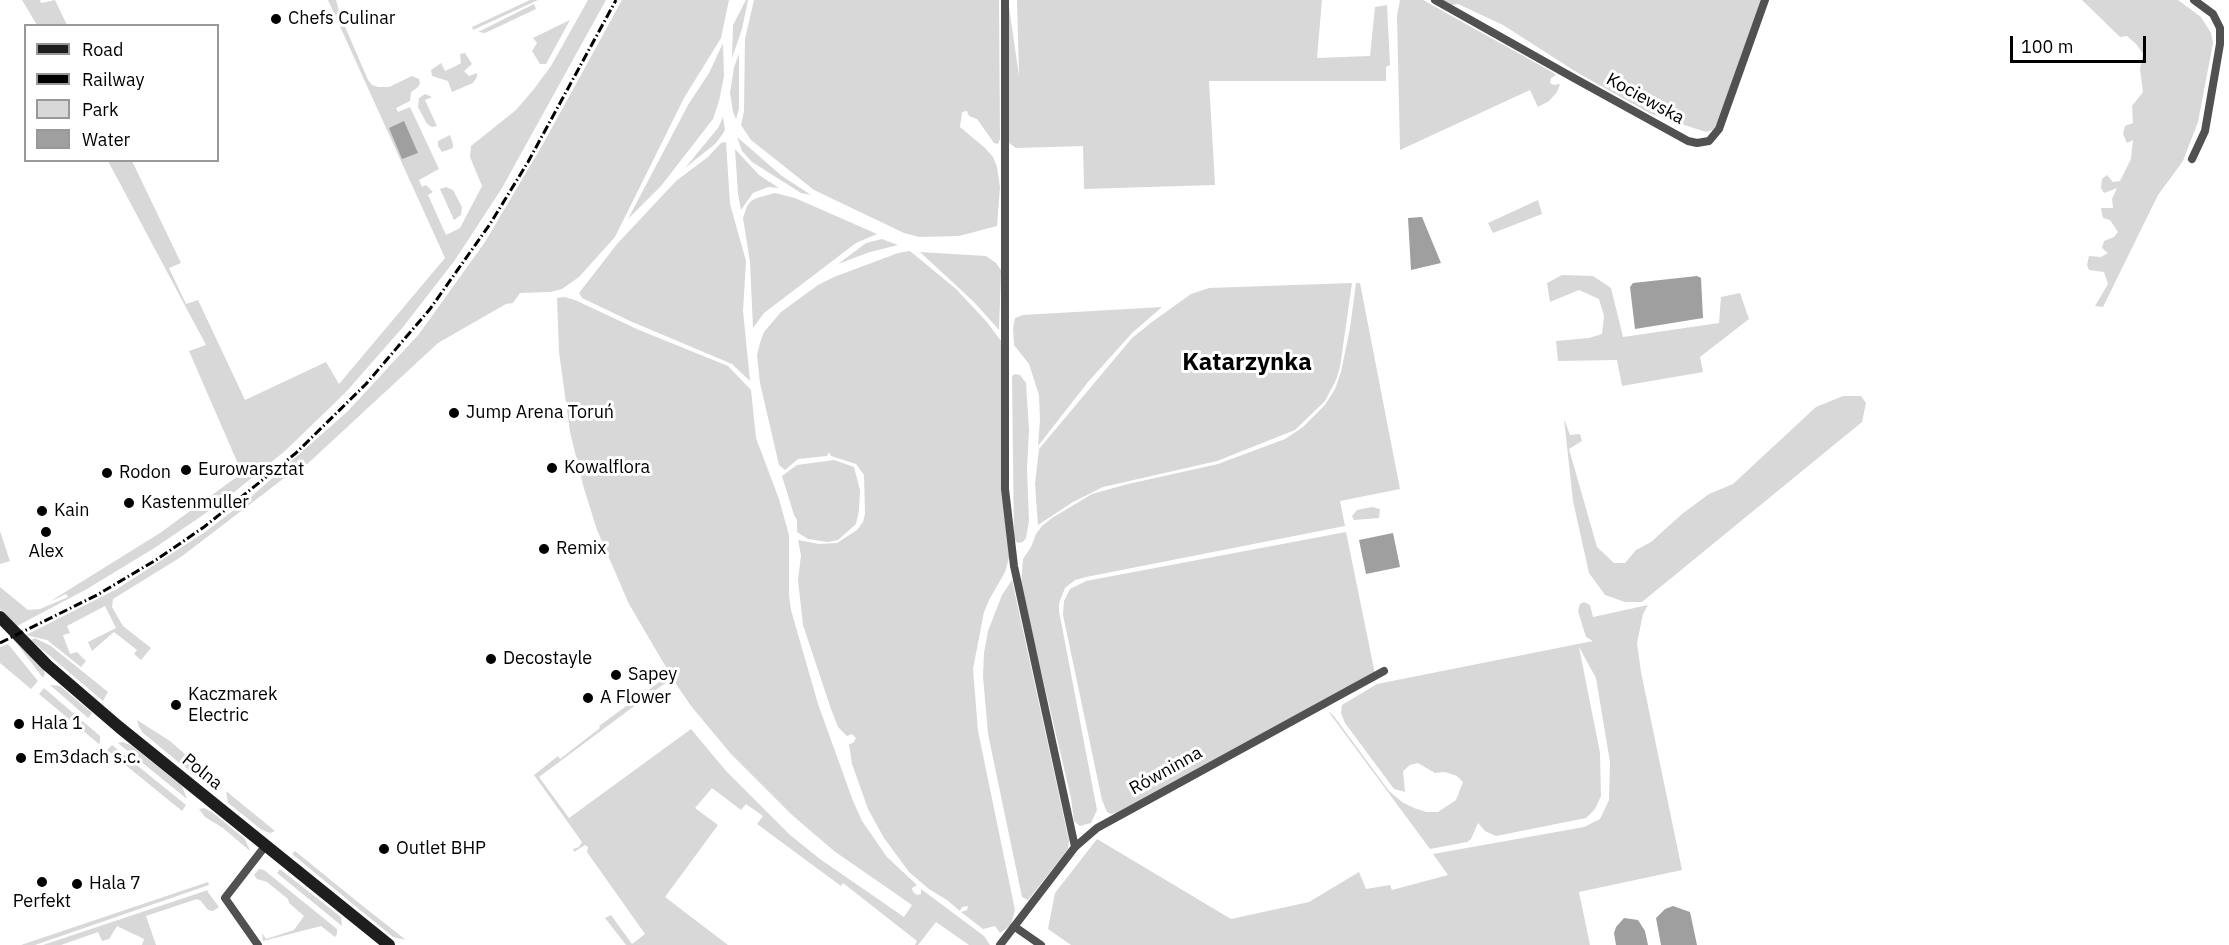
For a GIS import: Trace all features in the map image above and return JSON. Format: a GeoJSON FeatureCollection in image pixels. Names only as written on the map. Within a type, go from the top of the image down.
{"type":"FeatureCollection","features":[{"type":"Feature","properties":{"kind":"street"},"geometry":{"type":"LineString","coordinates":[[1005,0],[1005,489],[1014,566],[1075,847]]}},
{"type":"Feature","properties":{"kind":"street","name":"Kociewska"},"geometry":{"type":"LineString","coordinates":[[1435,0],[1581,83],[1688,141],[1697,143],[1709,141],[1719,129],[1765,0]]}},
{"type":"Feature","properties":{"kind":"street"},"geometry":{"type":"LineString","coordinates":[[2192,159],[2205,131],[2220,44],[2220,28],[2213,14],[2194,0]]}},
{"type":"Feature","properties":{"kind":"street","name":"Polna"},"geometry":{"type":"LineString","coordinates":[[0,617],[47,665],[119,727],[389,945]]}},
{"type":"Feature","properties":{"kind":"street","name":"Równinna"},"geometry":{"type":"LineString","coordinates":[[1000,945],[1075,847],[1104,824],[1384,671]]}},
{"type":"Feature","properties":{"kind":"street"},"geometry":{"type":"LineString","coordinates":[[258,945],[225,898],[266,845]]}},
{"type":"Feature","properties":{"kind":"street"},"geometry":{"type":"LineString","coordinates":[[1015,927],[1041,945]]}},
{"type":"Feature","properties":{"kind":"green space"},"geometry":{"type":"Polygon","coordinates":[[[22,0],[40,0],[41,3],[55,0],[67,24],[36,24],[22,0]]]}},
{"type":"Feature","properties":{"kind":"green space"},"geometry":{"type":"Polygon","coordinates":[[[328,0],[336,0],[340,15],[372,85],[389,87],[412,76],[419,79],[418,87],[411,92],[410,101],[396,108],[398,112],[410,107],[439,169],[419,180],[422,187],[426,185],[433,192],[428,195],[446,235],[460,228],[482,186],[470,157],[471,146],[516,110],[534,89],[551,66],[588,0],[606,0],[502,188],[455,260],[403,327],[346,392],[285,451],[222,502],[156,547],[87,589],[17,626],[0,609],[0,587],[28,610],[40,609],[68,597],[66,594],[49,602],[160,533],[242,473],[189,351],[206,345],[109,162],[132,162],[181,263],[169,268],[186,304],[198,300],[245,400],[326,362],[339,384],[445,258],[328,0]]]}},
{"type":"Feature","properties":{"kind":"green space"},"geometry":{"type":"Polygon","coordinates":[[[530,0],[538,0],[473,30],[472,27],[530,0]]]}},
{"type":"Feature","properties":{"kind":"green space"},"geometry":{"type":"Polygon","coordinates":[[[622,0],[729,0],[721,38],[684,98],[615,237],[579,277],[562,289],[550,292],[520,293],[513,303],[506,304],[438,343],[303,468],[296,469],[181,557],[113,599],[112,607],[123,626],[151,648],[141,660],[134,654],[137,650],[114,632],[92,651],[88,642],[116,628],[105,606],[67,626],[70,633],[63,635],[70,654],[77,652],[86,661],[81,667],[47,640],[26,635],[117,589],[205,532],[252,496],[348,411],[419,334],[485,242],[543,144],[622,0]]]}},
{"type":"Feature","properties":{"kind":"green space"},"geometry":{"type":"Polygon","coordinates":[[[748,0],[742,29],[732,58],[733,25],[748,0]]]}},
{"type":"Feature","properties":{"kind":"green space"},"geometry":{"type":"Polygon","coordinates":[[[754,0],[999,0],[1000,139],[998,144],[994,143],[977,119],[969,116],[967,111],[962,112],[960,127],[985,148],[993,157],[997,167],[1000,187],[997,226],[959,236],[919,237],[904,233],[814,190],[751,140],[741,125],[744,111],[745,39],[754,0]]]}},
{"type":"Feature","properties":{"kind":"green space"},"geometry":{"type":"Polygon","coordinates":[[[1008,0],[1019,76],[1017,0],[1322,0],[1317,58],[1370,56],[1375,7],[1387,5],[1390,65],[1386,67],[1386,81],[1209,81],[1215,185],[1084,189],[1083,146],[1016,148],[1009,143],[1008,0]]]}},
{"type":"Feature","properties":{"kind":"green space"},"geometry":{"type":"Polygon","coordinates":[[[1400,0],[1423,0],[1552,72],[1556,75],[1551,78],[1550,83],[1560,84],[1557,92],[1549,101],[1538,107],[1530,90],[1400,150],[1397,16],[1400,0]]]}},
{"type":"Feature","properties":{"kind":"green space"},"geometry":{"type":"Polygon","coordinates":[[[1442,0],[1762,0],[1720,128],[1706,132],[1651,114],[1578,73],[1503,25],[1458,4],[1451,5],[1442,0]]]}},
{"type":"Feature","properties":{"kind":"green space"},"geometry":{"type":"Polygon","coordinates":[[[2082,0],[2178,0],[2201,17],[2211,33],[2213,43],[2198,122],[2183,161],[2158,195],[2103,307],[2095,306],[2108,284],[2104,272],[2089,270],[2087,265],[2089,256],[2101,257],[2108,253],[2102,248],[2104,241],[2114,237],[2118,232],[2110,220],[2103,218],[2101,208],[2113,208],[2112,199],[2117,188],[2104,193],[2101,188],[2102,179],[2107,175],[2113,182],[2120,181],[2131,159],[2133,140],[2127,143],[2123,134],[2125,126],[2133,123],[2132,106],[2143,92],[2140,69],[2143,54],[2127,36],[2120,37],[2082,0]]]}},
{"type":"Feature","properties":{"kind":"green space"},"geometry":{"type":"Polygon","coordinates":[[[534,4],[536,9],[485,33],[478,32],[534,4]]]}},
{"type":"Feature","properties":{"kind":"green space"},"geometry":{"type":"Polygon","coordinates":[[[570,20],[546,64],[540,64],[532,51],[537,43],[533,38],[570,20]]]}},
{"type":"Feature","properties":{"kind":"green space"},"geometry":{"type":"Polygon","coordinates":[[[723,43],[724,76],[713,119],[661,186],[628,219],[688,105],[709,73],[723,43]]]}},
{"type":"Feature","properties":{"kind":"green space"},"geometry":{"type":"Polygon","coordinates":[[[465,53],[472,64],[464,71],[469,76],[477,73],[477,77],[473,83],[452,92],[448,81],[432,76],[431,70],[441,63],[445,71],[456,66],[461,63],[460,54],[465,53]]]}},
{"type":"Feature","properties":{"kind":"green space"},"geometry":{"type":"Polygon","coordinates":[[[739,54],[739,109],[736,119],[730,93],[734,67],[739,54]]]}},
{"type":"Feature","properties":{"kind":"green space"},"geometry":{"type":"Polygon","coordinates":[[[425,94],[432,97],[425,100],[437,126],[432,127],[427,124],[418,107],[419,98],[425,94]]]}},
{"type":"Feature","properties":{"kind":"green space"},"geometry":{"type":"Polygon","coordinates":[[[723,117],[725,130],[722,135],[715,144],[685,168],[718,128],[723,117]]]}},
{"type":"Feature","properties":{"kind":"green space"},"geometry":{"type":"Polygon","coordinates":[[[450,135],[453,148],[442,152],[438,141],[450,135]]]}},
{"type":"Feature","properties":{"kind":"green space"},"geometry":{"type":"Polygon","coordinates":[[[737,137],[782,176],[811,195],[801,193],[752,162],[742,151],[737,137]]]}},
{"type":"Feature","properties":{"kind":"green space"},"geometry":{"type":"Polygon","coordinates":[[[726,142],[730,204],[746,261],[743,311],[750,381],[732,364],[630,321],[582,298],[579,293],[617,244],[676,181],[708,157],[721,143],[726,142]]]}},
{"type":"Feature","properties":{"kind":"green space"},"geometry":{"type":"Polygon","coordinates":[[[735,149],[759,175],[779,188],[768,187],[753,193],[741,210],[738,194],[735,149]]]}},
{"type":"Feature","properties":{"kind":"green space"},"geometry":{"type":"Polygon","coordinates":[[[446,187],[453,190],[462,207],[461,215],[454,220],[440,189],[446,187]]]}},
{"type":"Feature","properties":{"kind":"green space"},"geometry":{"type":"Polygon","coordinates":[[[775,193],[795,198],[877,234],[856,243],[764,313],[753,328],[750,262],[743,218],[751,201],[775,193]]]}},
{"type":"Feature","properties":{"kind":"green space"},"geometry":{"type":"Polygon","coordinates":[[[1538,200],[1542,214],[1493,233],[1488,223],[1538,200]]]}},
{"type":"Feature","properties":{"kind":"green space"},"geometry":{"type":"Polygon","coordinates":[[[882,239],[898,245],[838,264],[866,243],[882,239]]]}},
{"type":"Feature","properties":{"kind":"green space"},"geometry":{"type":"Polygon","coordinates":[[[910,251],[956,289],[1001,341],[1003,469],[1009,558],[1005,572],[984,612],[973,669],[978,731],[1015,910],[1011,925],[1000,933],[995,926],[983,929],[961,912],[967,910],[968,906],[962,907],[960,911],[909,872],[884,838],[868,809],[852,764],[849,744],[853,743],[856,738],[852,734],[847,736],[838,727],[831,709],[803,625],[798,580],[801,555],[798,540],[819,544],[837,543],[857,530],[863,522],[865,514],[864,475],[856,464],[831,456],[829,452],[827,456],[798,459],[785,470],[779,465],[760,383],[757,355],[760,343],[764,332],[781,312],[818,285],[834,277],[898,253],[910,251]]]}},
{"type":"Feature","properties":{"kind":"green space"},"geometry":{"type":"Polygon","coordinates":[[[920,252],[986,256],[996,263],[1001,270],[999,330],[974,302],[920,252]]]}},
{"type":"Feature","properties":{"kind":"green space"},"geometry":{"type":"Polygon","coordinates":[[[1562,275],[1593,276],[1611,288],[1623,337],[1719,323],[1721,297],[1740,293],[1749,319],[1700,357],[1703,372],[1622,386],[1617,360],[1558,361],[1556,341],[1589,338],[1602,334],[1604,316],[1599,299],[1579,290],[1550,302],[1547,283],[1562,275]]]}},
{"type":"Feature","properties":{"kind":"green space"},"geometry":{"type":"Polygon","coordinates":[[[1352,283],[1340,367],[1336,380],[1325,401],[1295,430],[1217,461],[1103,487],[1073,502],[1038,525],[1035,484],[1039,449],[1132,338],[1152,322],[1191,294],[1209,288],[1352,283]]]}},
{"type":"Feature","properties":{"kind":"green space"},"geometry":{"type":"Polygon","coordinates":[[[1356,283],[1360,283],[1400,489],[1340,501],[1345,526],[1086,577],[1075,580],[1065,588],[1059,603],[1059,611],[1097,810],[1091,823],[1080,826],[1074,821],[1071,798],[1021,586],[1023,559],[1042,526],[1092,494],[1218,464],[1285,439],[1303,427],[1325,405],[1335,389],[1350,328],[1356,283]]]}},
{"type":"Feature","properties":{"kind":"green space"},"geometry":{"type":"Polygon","coordinates":[[[557,298],[575,300],[639,330],[728,366],[751,390],[756,438],[779,499],[789,535],[791,610],[818,704],[853,801],[862,821],[887,857],[917,885],[912,888],[913,892],[917,895],[921,894],[921,889],[984,936],[990,945],[969,945],[936,922],[918,945],[915,945],[917,941],[843,883],[841,886],[757,824],[763,816],[746,804],[741,810],[712,788],[695,808],[718,825],[665,897],[728,945],[626,945],[605,918],[611,915],[632,944],[645,934],[587,852],[588,847],[585,845],[574,852],[573,849],[579,847],[582,842],[534,775],[558,756],[560,759],[600,728],[599,726],[670,674],[629,604],[597,530],[583,485],[570,432],[559,352],[557,298]],[[672,678],[539,777],[569,818],[691,729],[726,771],[790,835],[820,859],[904,917],[912,905],[834,851],[791,814],[731,754],[691,706],[672,678]]]}},
{"type":"Feature","properties":{"kind":"green space"},"geometry":{"type":"Polygon","coordinates":[[[1162,307],[1132,333],[1088,382],[1038,446],[1039,395],[1029,364],[1014,345],[1015,318],[1023,315],[1162,307]]]}},
{"type":"Feature","properties":{"kind":"green space"},"geometry":{"type":"Polygon","coordinates":[[[1020,375],[1026,383],[1029,430],[1027,469],[1029,521],[1026,538],[1023,542],[1018,543],[1014,540],[1012,376],[1020,375]]]}},
{"type":"Feature","properties":{"kind":"green space"},"geometry":{"type":"Polygon","coordinates":[[[1843,396],[1861,396],[1866,403],[1862,422],[1642,602],[1625,602],[1605,595],[1589,573],[1573,501],[1564,419],[1570,435],[1580,434],[1582,441],[1569,449],[1597,547],[1614,563],[1625,563],[1636,550],[1651,542],[1682,514],[1709,494],[1733,484],[1816,407],[1843,396]]]}},
{"type":"Feature","properties":{"kind":"green space"},"geometry":{"type":"Polygon","coordinates":[[[834,460],[854,467],[860,490],[856,524],[838,540],[828,542],[808,539],[797,532],[797,520],[782,476],[797,465],[834,460]]]}},
{"type":"Feature","properties":{"kind":"green space"},"geometry":{"type":"Polygon","coordinates":[[[1372,507],[1380,509],[1379,518],[1354,520],[1352,516],[1357,510],[1372,507]]]}},
{"type":"Feature","properties":{"kind":"green space"},"geometry":{"type":"Polygon","coordinates":[[[0,531],[10,561],[0,564],[0,531]]]}},
{"type":"Feature","properties":{"kind":"green space"},"geometry":{"type":"Polygon","coordinates":[[[1346,532],[1375,674],[1117,813],[1107,812],[1102,800],[1063,615],[1064,601],[1070,589],[1086,581],[1346,532]]]}},
{"type":"Feature","properties":{"kind":"green space"},"geometry":{"type":"Polygon","coordinates":[[[1012,580],[1069,841],[1068,849],[1028,900],[1022,897],[988,734],[983,676],[988,631],[1002,595],[1012,580]]]}},
{"type":"Feature","properties":{"kind":"green space"},"geometry":{"type":"Polygon","coordinates":[[[1584,602],[1590,605],[1593,617],[1648,605],[1643,614],[1637,643],[1682,870],[1579,892],[1590,945],[1071,945],[1048,929],[1055,893],[1097,839],[1231,919],[1309,902],[1359,872],[1366,889],[1390,885],[1392,890],[1448,875],[1433,854],[1584,827],[1600,819],[1609,800],[1610,762],[1596,678],[1579,647],[1600,753],[1601,796],[1595,809],[1586,818],[1496,836],[1485,831],[1478,823],[1471,839],[1467,842],[1430,849],[1328,711],[1389,791],[1414,808],[1426,812],[1438,812],[1456,800],[1463,782],[1457,776],[1445,772],[1435,773],[1418,763],[1410,765],[1403,771],[1405,792],[1394,789],[1345,723],[1341,713],[1342,705],[1377,684],[1593,641],[1586,637],[1578,611],[1580,604],[1584,602]]]}},
{"type":"Feature","properties":{"kind":"green space"},"geometry":{"type":"Polygon","coordinates":[[[35,638],[51,646],[108,692],[103,701],[31,640],[35,638]]]}},
{"type":"Feature","properties":{"kind":"green space"},"geometry":{"type":"Polygon","coordinates":[[[14,640],[43,668],[45,674],[43,678],[14,640]]]}},
{"type":"Feature","properties":{"kind":"green space"},"geometry":{"type":"Polygon","coordinates":[[[8,644],[38,681],[31,689],[0,663],[0,647],[8,644]]]}},
{"type":"Feature","properties":{"kind":"green space"},"geometry":{"type":"Polygon","coordinates":[[[50,685],[60,686],[92,713],[88,718],[50,685]]]}},
{"type":"Feature","properties":{"kind":"green space"},"geometry":{"type":"Polygon","coordinates":[[[44,688],[100,736],[99,744],[39,694],[44,688]]]}},
{"type":"Feature","properties":{"kind":"green space"},"geometry":{"type":"Polygon","coordinates":[[[137,720],[170,741],[216,784],[207,783],[182,765],[143,733],[137,720]]]}},
{"type":"Feature","properties":{"kind":"green space"},"geometry":{"type":"Polygon","coordinates":[[[123,742],[132,746],[182,786],[187,799],[118,743],[123,742]]]}},
{"type":"Feature","properties":{"kind":"green space"},"geometry":{"type":"Polygon","coordinates":[[[112,745],[186,805],[182,811],[107,750],[112,745]]]}},
{"type":"Feature","properties":{"kind":"green space"},"geometry":{"type":"Polygon","coordinates":[[[226,791],[275,831],[270,833],[262,830],[228,803],[226,791]]]}},
{"type":"Feature","properties":{"kind":"green space"},"geometry":{"type":"Polygon","coordinates":[[[204,808],[245,839],[250,851],[223,828],[205,817],[199,809],[204,808]]]}},
{"type":"Feature","properties":{"kind":"green space"},"geometry":{"type":"Polygon","coordinates":[[[295,851],[406,940],[393,937],[292,854],[295,851]]]}},
{"type":"Feature","properties":{"kind":"green space"},"geometry":{"type":"Polygon","coordinates":[[[259,869],[264,870],[337,929],[335,937],[321,926],[263,941],[262,933],[266,939],[294,930],[304,916],[267,882],[257,879],[254,875],[259,869]]]}},
{"type":"Feature","properties":{"kind":"green space"},"geometry":{"type":"Polygon","coordinates":[[[280,869],[341,917],[342,926],[277,873],[280,869]]]}},
{"type":"Feature","properties":{"kind":"green space"},"geometry":{"type":"Polygon","coordinates":[[[208,882],[209,885],[35,945],[21,945],[208,882]]]}},
{"type":"Feature","properties":{"kind":"green space"},"geometry":{"type":"Polygon","coordinates":[[[211,889],[207,891],[219,907],[213,911],[208,910],[197,899],[146,916],[156,945],[142,945],[144,939],[117,926],[109,939],[102,941],[98,932],[61,945],[43,945],[211,889]]]}},
{"type":"Feature","properties":{"kind":"water"},"geometry":{"type":"Polygon","coordinates":[[[404,121],[418,153],[402,159],[389,128],[404,121]]]}},
{"type":"Feature","properties":{"kind":"water"},"geometry":{"type":"Polygon","coordinates":[[[1422,217],[1441,263],[1411,270],[1408,218],[1422,217]]]}},
{"type":"Feature","properties":{"kind":"water"},"geometry":{"type":"Polygon","coordinates":[[[1697,276],[1701,278],[1703,318],[1635,329],[1630,287],[1633,283],[1697,276]]]}},
{"type":"Feature","properties":{"kind":"water"},"geometry":{"type":"Polygon","coordinates":[[[1393,533],[1400,567],[1366,574],[1359,540],[1393,533]]]}},
{"type":"Feature","properties":{"kind":"water"},"geometry":{"type":"Polygon","coordinates":[[[1673,906],[1690,912],[1697,945],[1661,945],[1656,918],[1665,909],[1673,906]]]}},
{"type":"Feature","properties":{"kind":"water"},"geometry":{"type":"Polygon","coordinates":[[[1624,918],[1638,920],[1645,931],[1648,945],[1616,945],[1614,933],[1624,918]]]}},
{"type":"Feature","properties":{"kind":"railway"},"geometry":{"type":"LineString","coordinates":[[0,643],[97,595],[156,560],[204,527],[296,453],[366,384],[430,309],[490,224],[528,162],[616,0]]}},
{"type":"Feature","properties":{"kind":"place","name":"Chefs Culinar"},"geometry":{"type":"Point","coordinates":[276,19]}},
{"type":"Feature","properties":{"kind":"place","name":"Jump Arena Toruń"},"geometry":{"type":"Point","coordinates":[454,413]}},
{"type":"Feature","properties":{"kind":"place","name":"Kowalflora"},"geometry":{"type":"Point","coordinates":[552,468]}},
{"type":"Feature","properties":{"kind":"place","name":"Eurowarsztat"},"geometry":{"type":"Point","coordinates":[186,470]}},
{"type":"Feature","properties":{"kind":"place","name":"Rodon"},"geometry":{"type":"Point","coordinates":[107,473]}},
{"type":"Feature","properties":{"kind":"place","name":"Kastenmuller"},"geometry":{"type":"Point","coordinates":[129,503]}},
{"type":"Feature","properties":{"kind":"place","name":"Kain"},"geometry":{"type":"Point","coordinates":[42,511]}},
{"type":"Feature","properties":{"kind":"place","name":"Alex"},"geometry":{"type":"Point","coordinates":[46,532]}},
{"type":"Feature","properties":{"kind":"place","name":"Remix"},"geometry":{"type":"Point","coordinates":[544,549]}},
{"type":"Feature","properties":{"kind":"place","name":"Decostayle"},"geometry":{"type":"Point","coordinates":[491,659]}},
{"type":"Feature","properties":{"kind":"place","name":"Sapey"},"geometry":{"type":"Point","coordinates":[616,675]}},
{"type":"Feature","properties":{"kind":"place","name":"A Flower"},"geometry":{"type":"Point","coordinates":[588,698]}},
{"type":"Feature","properties":{"kind":"place","name":"Kaczmarek Electric"},"geometry":{"type":"Point","coordinates":[176,705]}},
{"type":"Feature","properties":{"kind":"place","name":"Hala 1"},"geometry":{"type":"Point","coordinates":[19,724]}},
{"type":"Feature","properties":{"kind":"place","name":"Em3dach s.c."},"geometry":{"type":"Point","coordinates":[21,758]}},
{"type":"Feature","properties":{"kind":"place","name":"Outlet BHP"},"geometry":{"type":"Point","coordinates":[384,849]}},
{"type":"Feature","properties":{"kind":"place","name":"Perfekt"},"geometry":{"type":"Point","coordinates":[42,882]}},
{"type":"Feature","properties":{"kind":"place","name":"Hala 7"},"geometry":{"type":"Point","coordinates":[77,884]}},
{"type":"Feature","properties":{"kind":"district","name":"Katarzynka"},"geometry":{"type":"Point","coordinates":[1247,363]}}]}
